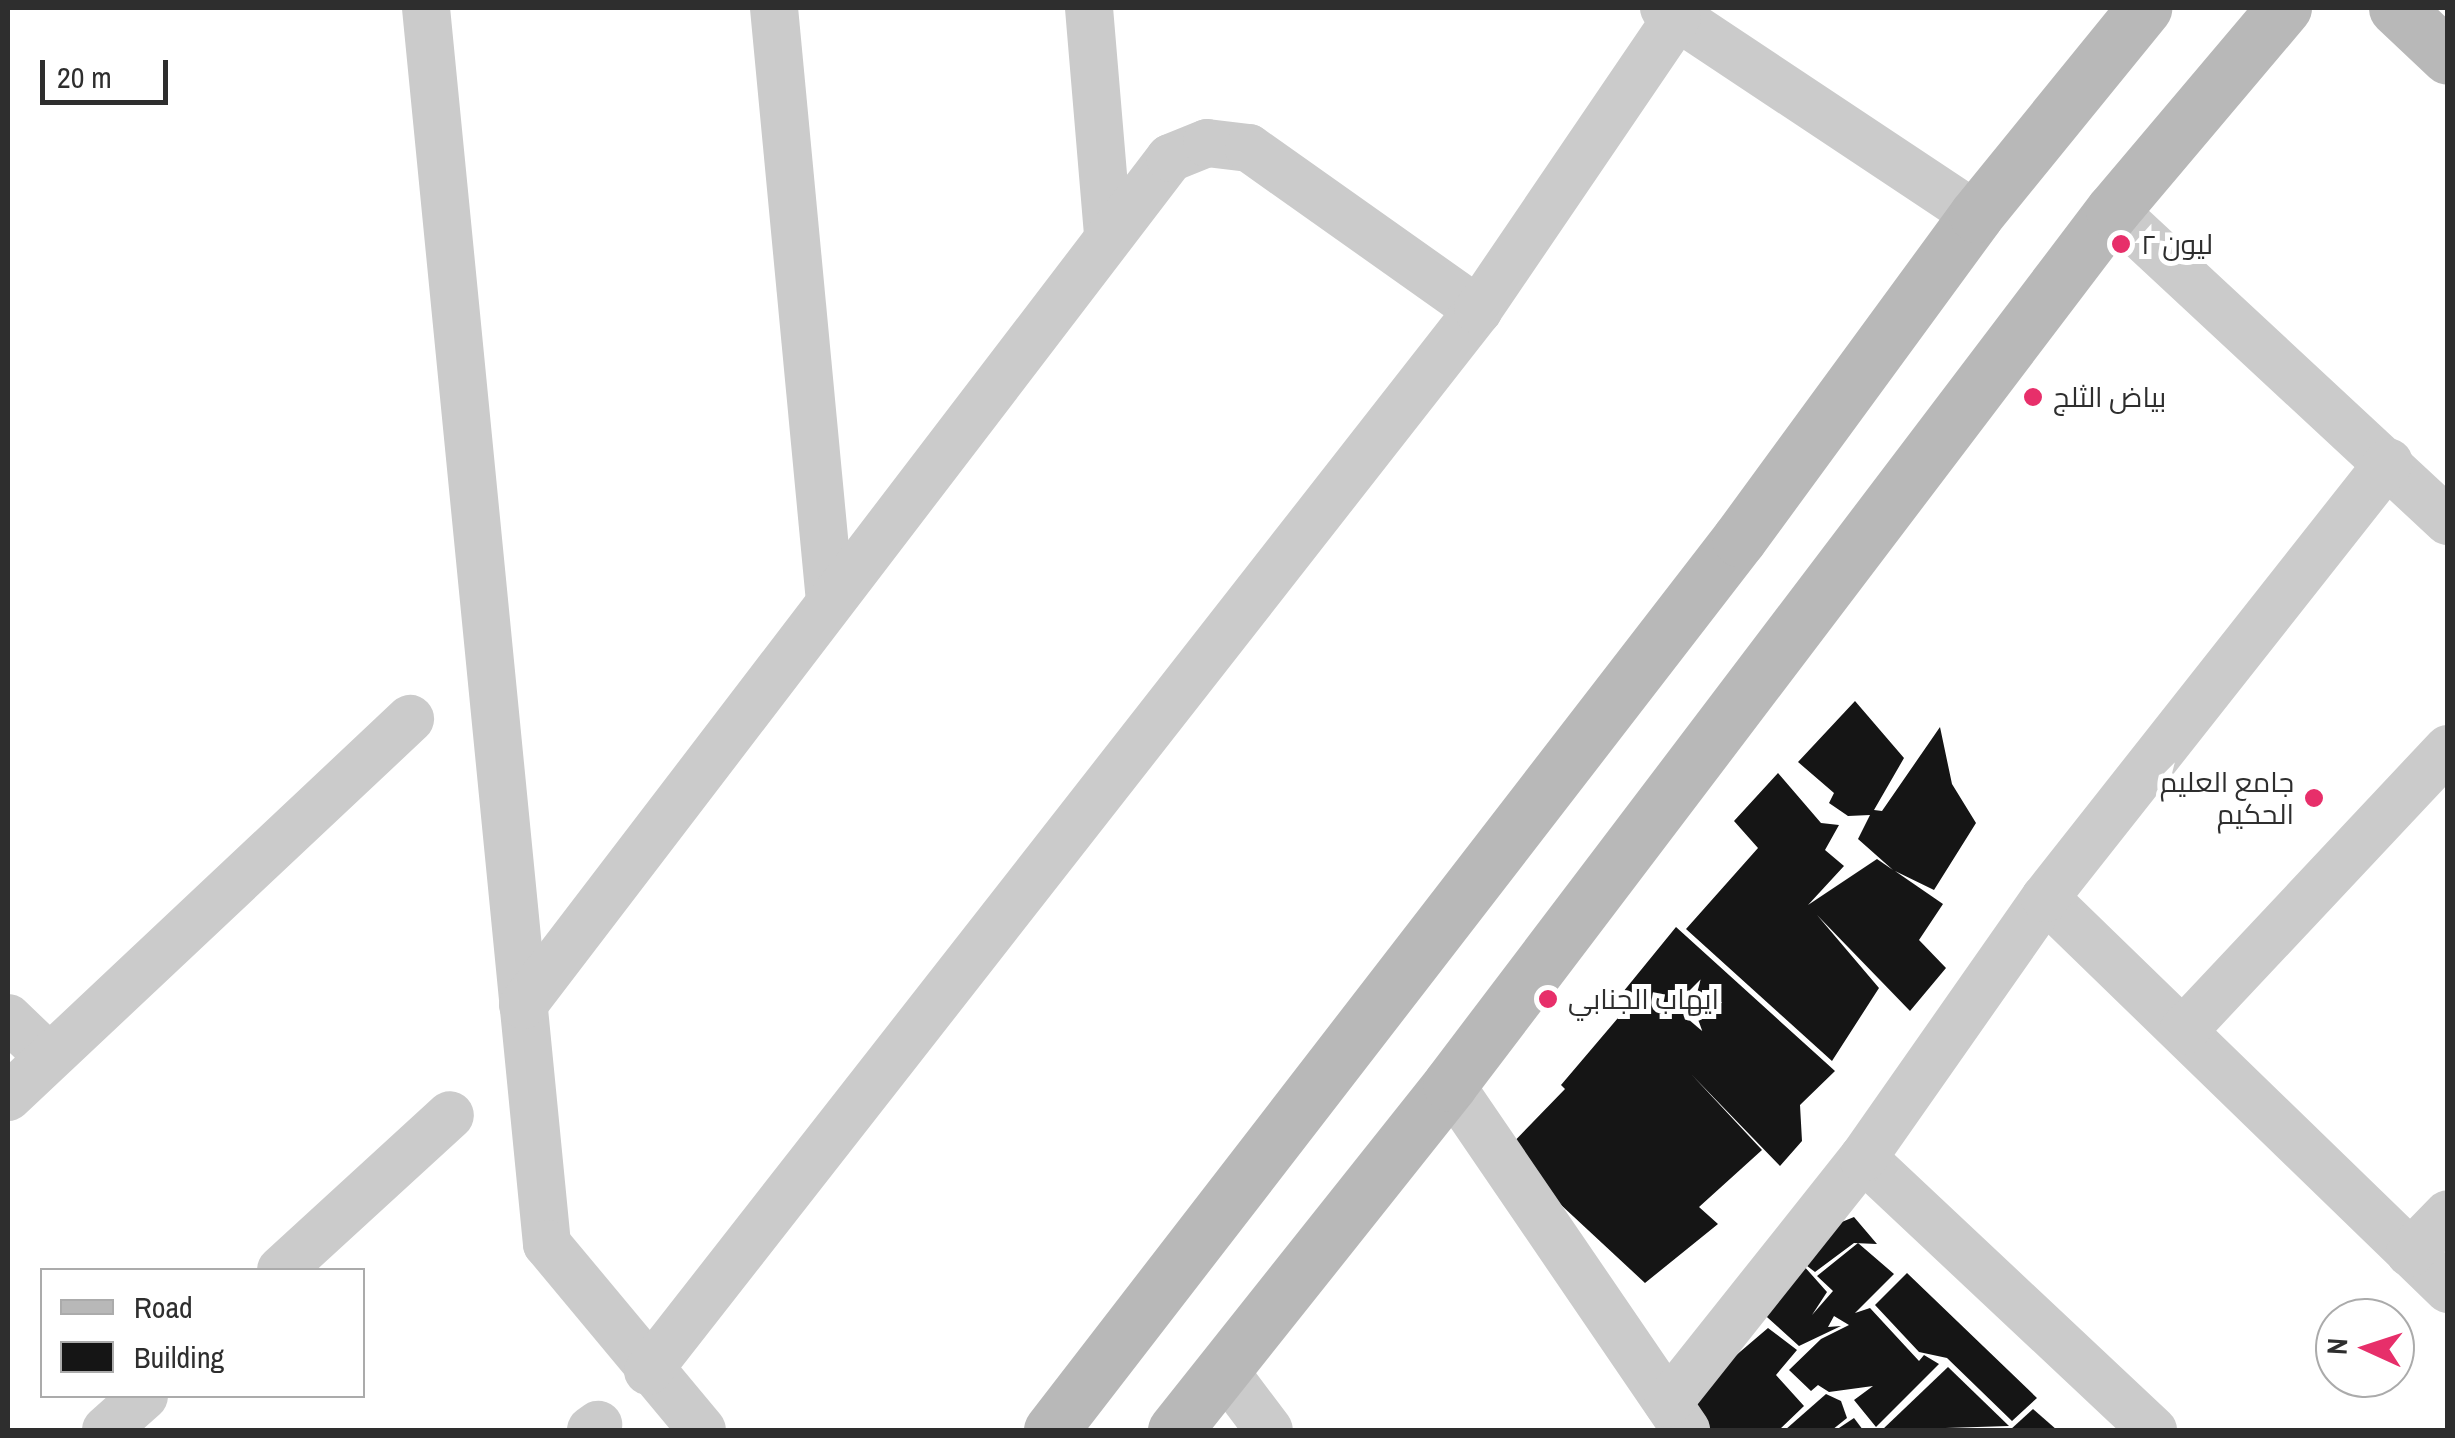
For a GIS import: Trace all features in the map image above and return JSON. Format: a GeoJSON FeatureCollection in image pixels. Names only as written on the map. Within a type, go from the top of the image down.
{"type":"FeatureCollection","features":[{"type":"Feature","properties":{"kind":"main road"},"geometry":{"type":"LineString","coordinates":[[1052,1430],[1740,539],[1976,215],[2144,8]]}},
{"type":"Feature","properties":{"kind":"main road"},"geometry":{"type":"LineString","coordinates":[[1175,1430],[1450,1084],[2113,210],[2284,8]]}},
{"type":"Feature","properties":{"kind":"main road"},"geometry":{"type":"LineString","coordinates":[[2396,8],[2448,57]]}},
{"type":"Feature","properties":{"kind":"street"},"geometry":{"type":"LineString","coordinates":[[426,8],[547,1244],[648,1371],[702,1430]]}},
{"type":"Feature","properties":{"kind":"street"},"geometry":{"type":"LineString","coordinates":[[774,8],[830,601]]}},
{"type":"Feature","properties":{"kind":"street"},"geometry":{"type":"LineString","coordinates":[[1089,8],[1108,233]]}},
{"type":"Feature","properties":{"kind":"street"},"geometry":{"type":"LineString","coordinates":[[648,1371],[1478,310],[1670,12],[1976,215]]}},
{"type":"Feature","properties":{"kind":"street"},"geometry":{"type":"LineString","coordinates":[[523,1005],[1108,233],[1170,158],[1207,142],[1228,142],[1269,159],[1478,310]]}},
{"type":"Feature","properties":{"kind":"street"},"geometry":{"type":"LineString","coordinates":[[2113,210],[2448,520]]}},
{"type":"Feature","properties":{"kind":"street"},"geometry":{"type":"LineString","coordinates":[[1450,1084],[1677,1417],[2045,898],[2389,462]]}},
{"type":"Feature","properties":{"kind":"street"},"geometry":{"type":"LineString","coordinates":[[8,1096],[410,718]]}},
{"type":"Feature","properties":{"kind":"street"},"geometry":{"type":"LineString","coordinates":[[2183,1031],[2448,749]]}},
{"type":"Feature","properties":{"kind":"street"},"geometry":{"type":"LineString","coordinates":[[2045,898],[2448,1289]]}},
{"type":"Feature","properties":{"kind":"street"},"geometry":{"type":"LineString","coordinates":[[8,1018],[49,1058]]}},
{"type":"Feature","properties":{"kind":"street"},"geometry":{"type":"LineString","coordinates":[[283,1268],[450,1115]]}},
{"type":"Feature","properties":{"kind":"street"},"geometry":{"type":"LineString","coordinates":[[1864,1158],[2153,1430]]}},
{"type":"Feature","properties":{"kind":"street"},"geometry":{"type":"LineString","coordinates":[[2410,1253],[2448,1214]]}},
{"type":"Feature","properties":{"kind":"street"},"geometry":{"type":"LineString","coordinates":[[1223,1369],[1269,1430]]}},
{"type":"Feature","properties":{"kind":"street"},"geometry":{"type":"LineString","coordinates":[[106,1430],[142,1398]]}},
{"type":"Feature","properties":{"kind":"building"},"geometry":{"type":"Polygon","coordinates":[[[1855,701],[1904,758],[1874,810],[1882,811],[1940,727],[1952,784],[1976,823],[1934,890],[1895,871],[1943,904],[1919,940],[1946,968],[1910,1011],[1817,915],[1879,988],[1832,1061],[1686,929],[1758,848],[1734,821],[1778,773],[1821,823],[1839,825],[1825,850],[1844,866],[1808,905],[1877,859],[1893,870],[1858,839],[1870,815],[1848,816],[1829,803],[1834,793],[1798,762],[1855,701]]]}},
{"type":"Feature","properties":{"kind":"building"},"geometry":{"type":"Polygon","coordinates":[[[1676,927],[1835,1071],[1800,1105],[1802,1141],[1780,1166],[1691,1074],[1762,1150],[1699,1207],[1718,1224],[1645,1283],[1504,1152],[1565,1089],[1561,1085],[1629,1005],[1623,992],[1676,927]]]}},
{"type":"Feature","properties":{"kind":"building"},"geometry":{"type":"Polygon","coordinates":[[[1854,1217],[1877,1244],[1854,1243],[1815,1272],[1794,1256],[1822,1230],[1854,1217]]]}},
{"type":"Feature","properties":{"kind":"building"},"geometry":{"type":"Polygon","coordinates":[[[1858,1243],[1894,1274],[1855,1313],[1870,1308],[1919,1361],[1924,1355],[1939,1364],[1876,1427],[1854,1400],[1873,1386],[1829,1392],[1818,1385],[1811,1391],[1789,1370],[1821,1339],[1849,1325],[1834,1316],[1828,1327],[1841,1326],[1799,1346],[1758,1309],[1803,1265],[1827,1292],[1812,1315],[1833,1291],[1817,1276],[1858,1243]]]}},
{"type":"Feature","properties":{"kind":"building"},"geometry":{"type":"Polygon","coordinates":[[[1907,1273],[2037,1398],[2012,1421],[1947,1358],[1919,1352],[1875,1305],[1907,1273]]]}},
{"type":"Feature","properties":{"kind":"building"},"geometry":{"type":"Polygon","coordinates":[[[1768,1328],[1797,1350],[1776,1375],[1804,1406],[1779,1430],[1686,1430],[1679,1404],[1768,1328]]]}},
{"type":"Feature","properties":{"kind":"building"},"geometry":{"type":"Polygon","coordinates":[[[1948,1367],[2009,1426],[1882,1430],[1948,1367]]]}},
{"type":"Feature","properties":{"kind":"building"},"geometry":{"type":"Polygon","coordinates":[[[1826,1394],[1841,1401],[1847,1418],[1832,1430],[1785,1430],[1826,1394]]]}},
{"type":"Feature","properties":{"kind":"building"},"geometry":{"type":"Polygon","coordinates":[[[2033,1409],[2057,1430],[2010,1430],[2033,1409]]]}},
{"type":"Feature","properties":{"kind":"building"},"geometry":{"type":"Polygon","coordinates":[[[1854,1418],[1863,1430],[1836,1430],[1854,1418]]]}},
{"type":"Feature","properties":{"kind":"place","name":"ليون ٢"},"geometry":{"type":"Point","coordinates":[2121,244]}},
{"type":"Feature","properties":{"kind":"place","name":"بياض الثلج"},"geometry":{"type":"Point","coordinates":[2033,397]}},
{"type":"Feature","properties":{"kind":"place","name":"جامع العليم الحكيم"},"geometry":{"type":"Point","coordinates":[2314,798]}},
{"type":"Feature","properties":{"kind":"place","name":"ايهاب الجنابي"},"geometry":{"type":"Point","coordinates":[1548,999]}}]}
